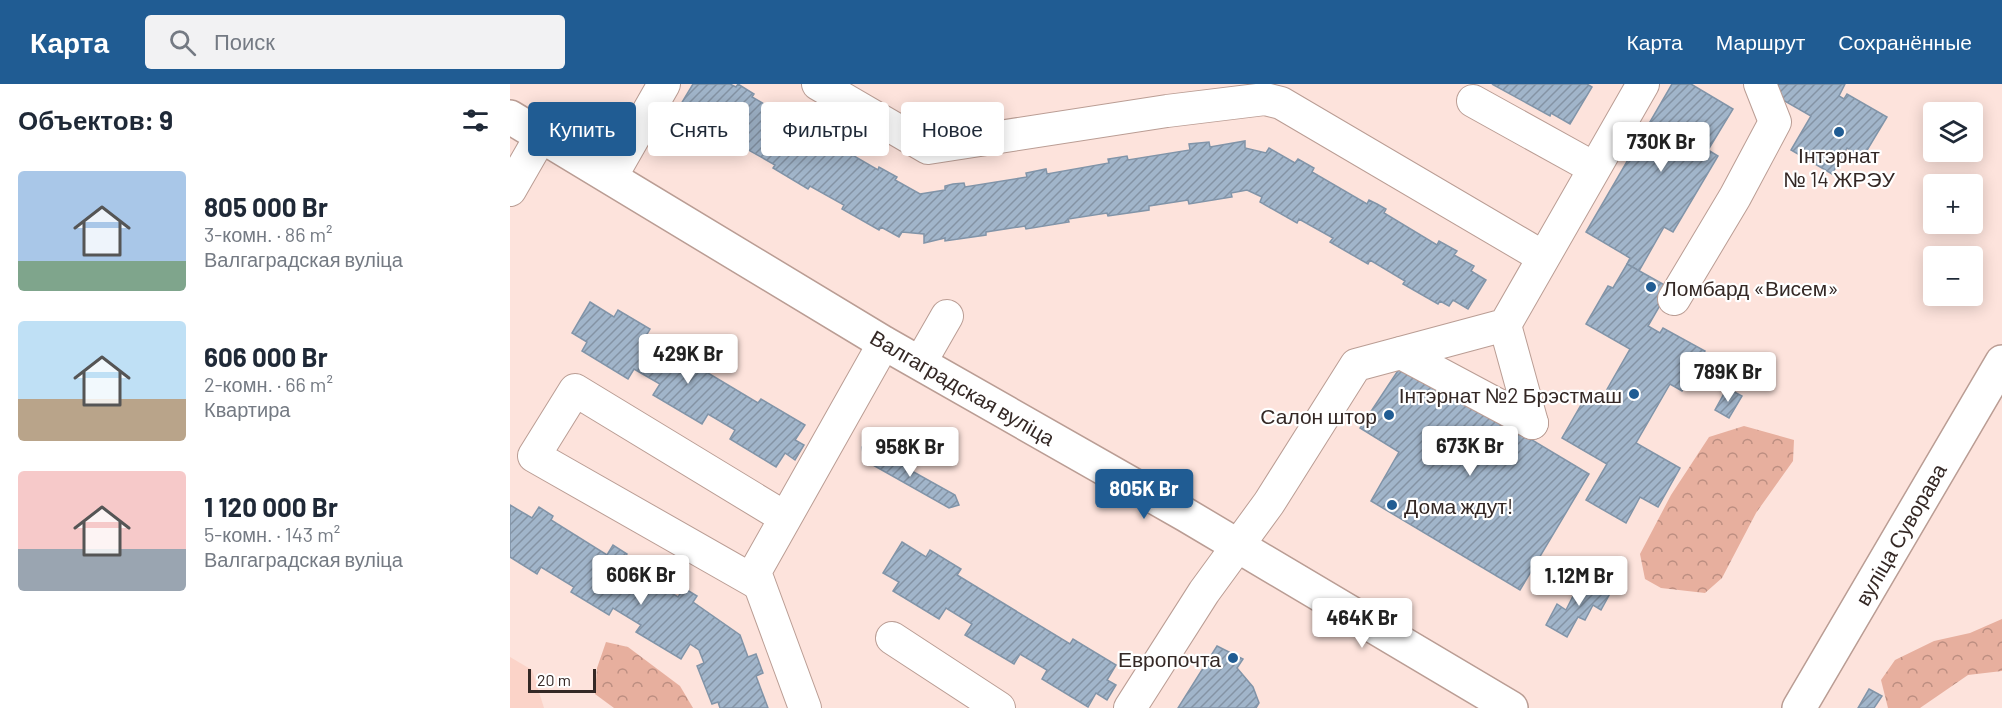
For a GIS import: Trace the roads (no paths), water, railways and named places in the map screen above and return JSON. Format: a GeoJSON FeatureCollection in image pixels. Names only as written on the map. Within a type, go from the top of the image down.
{"type":"FeatureCollection","features":[{"type":"Feature","properties":{"kind":"main road","name":"Валгаградская вуліца"},"geometry":{"type":"LineString","coordinates":[[510,117],[528,128]]}},
{"type":"Feature","properties":{"kind":"main road","name":"Валгаградская вуліца"},"geometry":{"type":"LineString","coordinates":[[575,156],[884,343],[1239,546],[1511,708]]}},
{"type":"Feature","properties":{"kind":"main road","name":"вуліца Суворава"},"geometry":{"type":"LineString","coordinates":[[1799,708],[2002,362]]}},
{"type":"Feature","properties":{"kind":"lane"},"geometry":{"type":"LineString","coordinates":[[611,177],[664,84]]}},
{"type":"Feature","properties":{"kind":"lane"},"geometry":{"type":"LineString","coordinates":[[818,84],[928,148],[1167,111],[1265,99],[1287,93],[1543,257]]}},
{"type":"Feature","properties":{"kind":"lane"},"geometry":{"type":"LineString","coordinates":[[1167,111],[1182,84]]}},
{"type":"Feature","properties":{"kind":"lane"},"geometry":{"type":"LineString","coordinates":[[1401,353],[1532,423],[1505,325],[1643,84]]}},
{"type":"Feature","properties":{"kind":"lane"},"geometry":{"type":"LineString","coordinates":[[1674,298],[1735,197],[1775,122],[1760,84]]}},
{"type":"Feature","properties":{"kind":"lane"},"geometry":{"type":"LineString","coordinates":[[1473,101],[1594,168]]}},
{"type":"Feature","properties":{"kind":"lane"},"geometry":{"type":"LineString","coordinates":[[510,190],[530,156]]}},
{"type":"Feature","properties":{"kind":"lane"},"geometry":{"type":"LineString","coordinates":[[920,363],[947,316]]}},
{"type":"Feature","properties":{"kind":"lane"},"geometry":{"type":"LineString","coordinates":[[1130,708],[1204,592],[1280,487],[1356,365],[1505,325]]}},
{"type":"Feature","properties":{"kind":"lane"},"geometry":{"type":"LineString","coordinates":[[805,708],[755,572],[884,343]]}},
{"type":"Feature","properties":{"kind":"lane"},"geometry":{"type":"LineString","coordinates":[[759,584],[534,456],[574,390],[784,517]]}},
{"type":"Feature","properties":{"kind":"lane"},"geometry":{"type":"LineString","coordinates":[[891,638],[999,708]]}},
{"type":"Feature","properties":{"kind":"place","name":"Інтэрнат № 14 ЖРЭУ"},"geometry":{"type":"Point","coordinates":[1839,132]}},
{"type":"Feature","properties":{"kind":"place","name":"Ломбард «Висем»"},"geometry":{"type":"Point","coordinates":[1651,287]}},
{"type":"Feature","properties":{"kind":"place","name":"Інтэрнат №2 Брэстмаш"},"geometry":{"type":"Point","coordinates":[1634,394]}},
{"type":"Feature","properties":{"kind":"place","name":"Салон штор"},"geometry":{"type":"Point","coordinates":[1389,415]}},
{"type":"Feature","properties":{"kind":"place","name":"Дома ждут!"},"geometry":{"type":"Point","coordinates":[1392,505]}},
{"type":"Feature","properties":{"kind":"place","name":"Европочта"},"geometry":{"type":"Point","coordinates":[1233,658]}}]}
